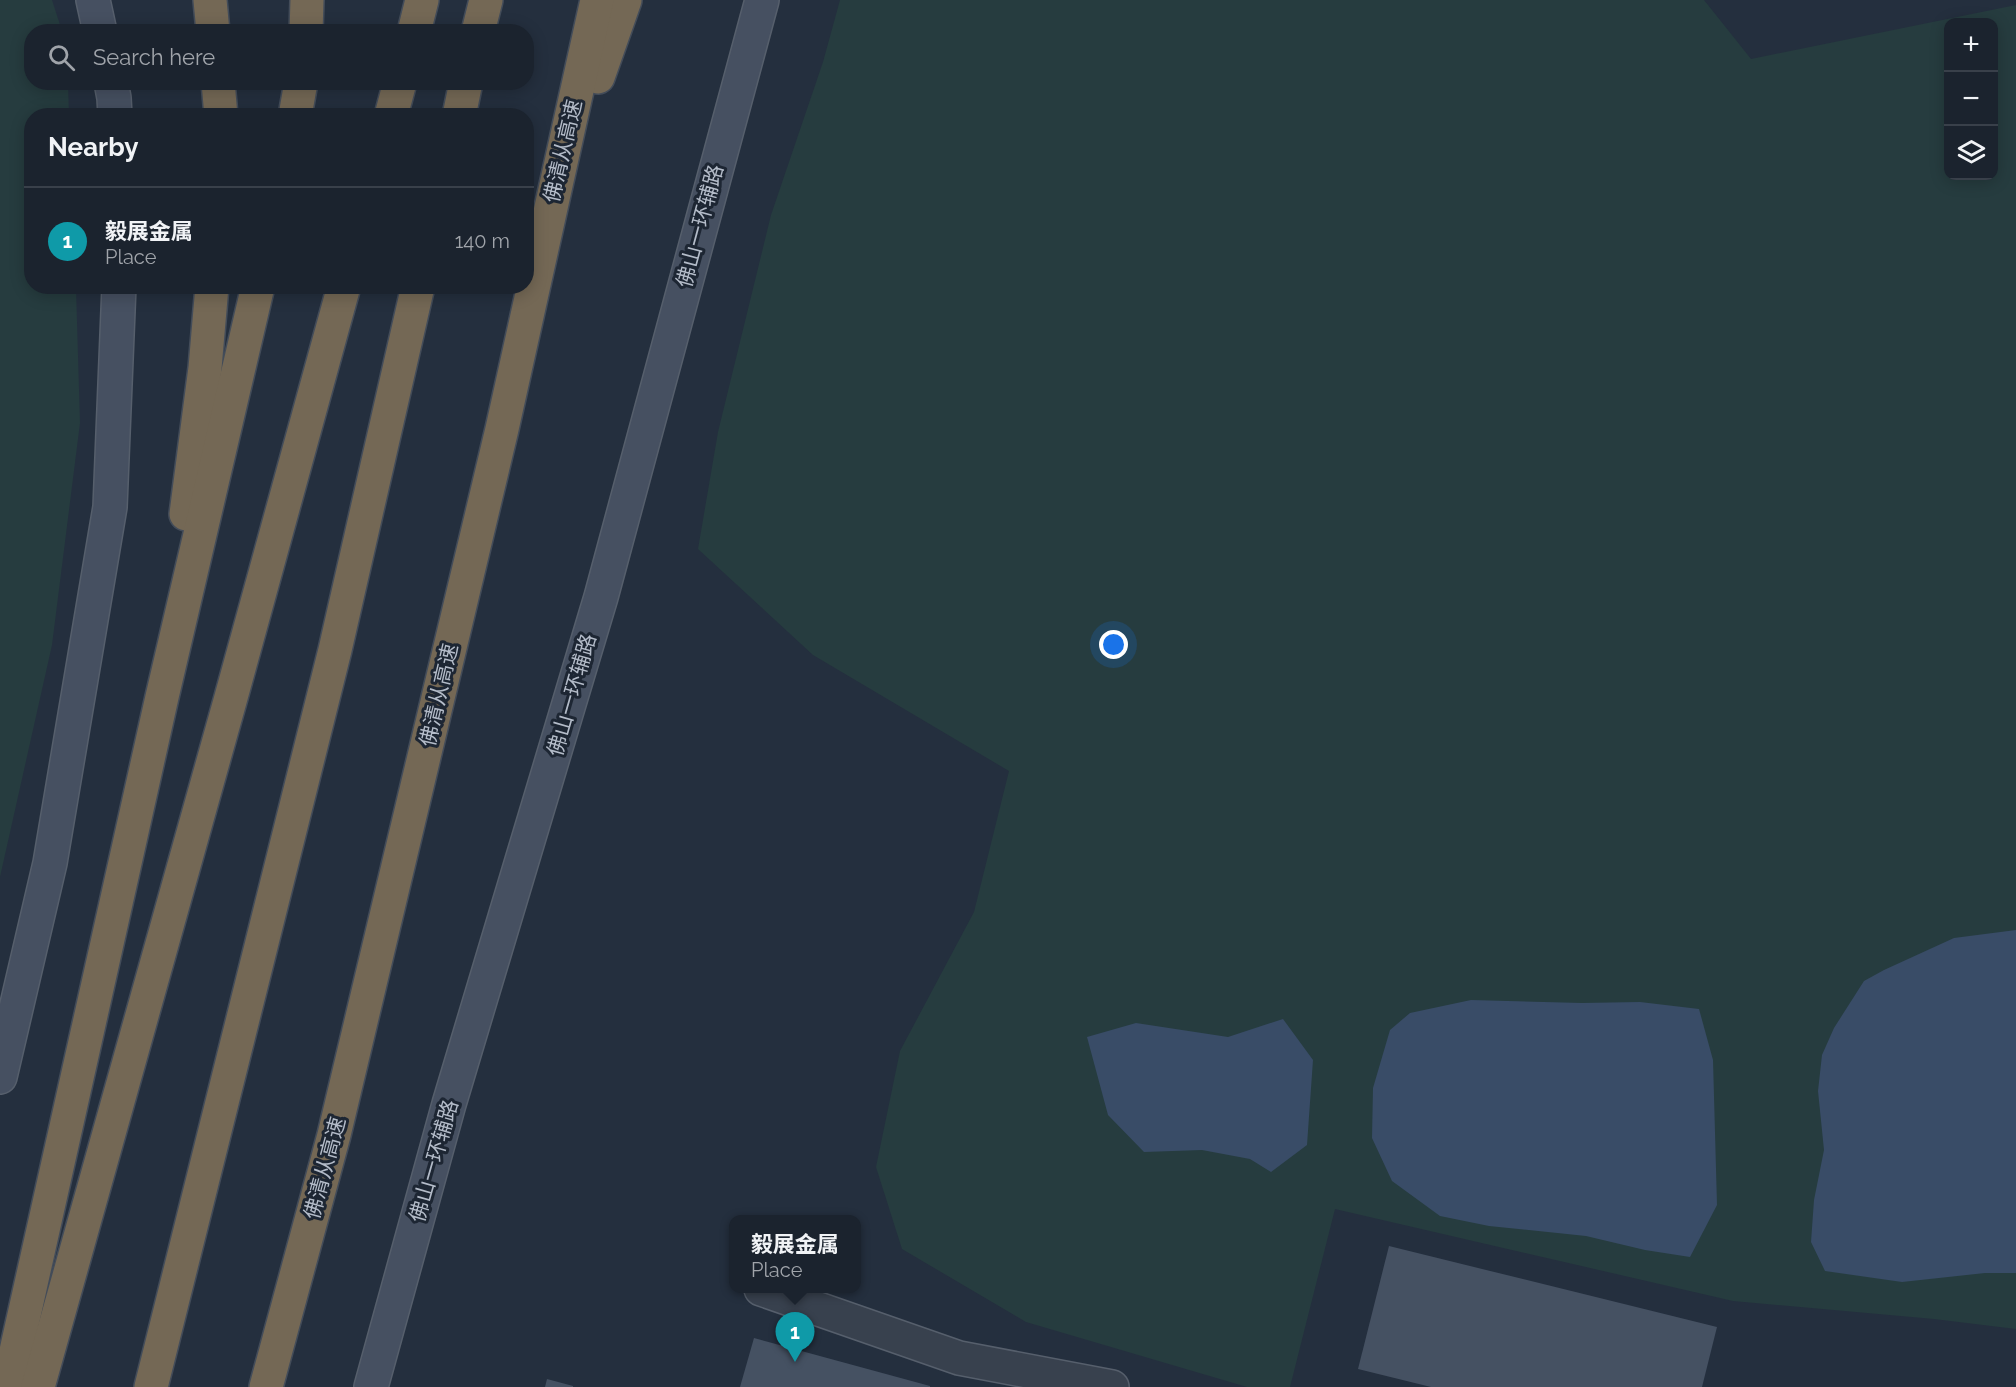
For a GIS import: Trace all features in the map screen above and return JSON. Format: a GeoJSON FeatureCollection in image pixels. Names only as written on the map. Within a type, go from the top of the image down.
{"type":"FeatureCollection","features":[{"type":"Feature","properties":{"kind":"highway"},"geometry":{"type":"LineString","coordinates":[[210,0],[212,24]]}},
{"type":"Feature","properties":{"kind":"highway"},"geometry":{"type":"LineString","coordinates":[[306,24],[308,0]]}},
{"type":"Feature","properties":{"kind":"highway"},"geometry":{"type":"LineString","coordinates":[[416,24],[422,0]]}},
{"type":"Feature","properties":{"kind":"highway"},"geometry":{"type":"LineString","coordinates":[[480,24],[486,0]]}},
{"type":"Feature","properties":{"kind":"highway","name":"佛清从高速"},"geometry":{"type":"LineString","coordinates":[[534,280],[597,0]]}},
{"type":"Feature","properties":{"kind":"highway"},"geometry":{"type":"LineString","coordinates":[[547,220],[625,0]]}},
{"type":"Feature","properties":{"kind":"highway"},"geometry":{"type":"LineString","coordinates":[[219,90],[220,108]]}},
{"type":"Feature","properties":{"kind":"highway"},"geometry":{"type":"LineString","coordinates":[[296,108],[300,90]]}},
{"type":"Feature","properties":{"kind":"highway"},"geometry":{"type":"LineString","coordinates":[[393,108],[398,90]]}},
{"type":"Feature","properties":{"kind":"highway"},"geometry":{"type":"LineString","coordinates":[[461,108],[464,90]]}},
{"type":"Feature","properties":{"kind":"highway"},"geometry":{"type":"LineString","coordinates":[[162,697],[204,368],[211,294]]}},
{"type":"Feature","properties":{"kind":"highway"},"geometry":{"type":"LineString","coordinates":[[8,1387],[162,697],[256,294]]}},
{"type":"Feature","properties":{"kind":"highway"},"geometry":{"type":"LineString","coordinates":[[38,1387],[342,294]]}},
{"type":"Feature","properties":{"kind":"highway"},"geometry":{"type":"LineString","coordinates":[[151,1387],[335,650],[416,294]]}},
{"type":"Feature","properties":{"kind":"highway","name":"佛清从高速"},"geometry":{"type":"LineString","coordinates":[[266,1387],[334,1135],[502,429],[531,294]]}},
{"type":"Feature","properties":{"kind":"main road"},"geometry":{"type":"LineString","coordinates":[[93,0],[98,24]]}},
{"type":"Feature","properties":{"kind":"main road","name":"佛山一环辅路"},"geometry":{"type":"LineString","coordinates":[[371,1387],[449,1104],[601,597],[762,0]]}},
{"type":"Feature","properties":{"kind":"main road"},"geometry":{"type":"LineString","coordinates":[[112,90],[115,108]]}},
{"type":"Feature","properties":{"kind":"main road"},"geometry":{"type":"LineString","coordinates":[[0,1077],[50,862],[110,507],[119,294]]}},
{"type":"Feature","properties":{"kind":"street"},"geometry":{"type":"LineString","coordinates":[[772,1293],[958,1358],[1112,1387]]}},
{"type":"Feature","properties":{"kind":"green space"},"geometry":{"type":"Polygon","coordinates":[[[0,0],[52,0],[60,24],[24,24],[24,90],[68,90],[69,108],[24,108],[24,294],[76,294],[80,423],[52,645],[0,877],[0,0]]]}},
{"type":"Feature","properties":{"kind":"green space"},"geometry":{"type":"Polygon","coordinates":[[[840,0],[1704,0],[1751,59],[1944,20],[1944,180],[1998,180],[1998,18],[1952,18],[2016,5],[2016,1329],[1934,1319],[1733,1301],[1335,1209],[1290,1387],[1247,1387],[1026,1322],[902,1249],[876,1167],[900,1051],[974,912],[1009,771],[813,655],[698,549],[718,432],[771,215],[823,62],[840,0]]]}},
{"type":"Feature","properties":{"kind":"water"},"geometry":{"type":"Polygon","coordinates":[[[2016,930],[2016,1273],[1985,1273],[1902,1282],[1825,1271],[1811,1242],[1814,1200],[1824,1150],[1818,1091],[1822,1055],[1834,1028],[1864,981],[1884,970],[1954,938],[2016,930]]]}},
{"type":"Feature","properties":{"kind":"water"},"geometry":{"type":"Polygon","coordinates":[[[1471,1000],[1640,1002],[1699,1009],[1713,1060],[1717,1205],[1690,1257],[1645,1250],[1586,1236],[1489,1226],[1440,1216],[1392,1181],[1372,1138],[1373,1088],[1390,1030],[1410,1013],[1471,1000]]]}},
{"type":"Feature","properties":{"kind":"water"},"geometry":{"type":"Polygon","coordinates":[[[1283,1019],[1313,1060],[1307,1145],[1271,1172],[1250,1159],[1202,1150],[1144,1152],[1108,1115],[1087,1037],[1136,1023],[1228,1037],[1283,1019]]]}},
{"type":"Feature","properties":{"kind":"building"},"geometry":{"type":"Polygon","coordinates":[[[1389,1246],[1717,1327],[1702,1387],[1431,1387],[1358,1369],[1389,1246]]]}},
{"type":"Feature","properties":{"kind":"building"},"geometry":{"type":"Polygon","coordinates":[[[754,1338],[930,1386],[930,1387],[740,1387],[754,1338]]]}},
{"type":"Feature","properties":{"kind":"building"},"geometry":{"type":"Polygon","coordinates":[[[547,1379],[573,1386],[573,1387],[545,1387],[547,1379]]]}},
{"type":"Feature","properties":{"kind":"place","name":"毅展金属"},"geometry":{"type":"Point","coordinates":[795,1362]}}]}
